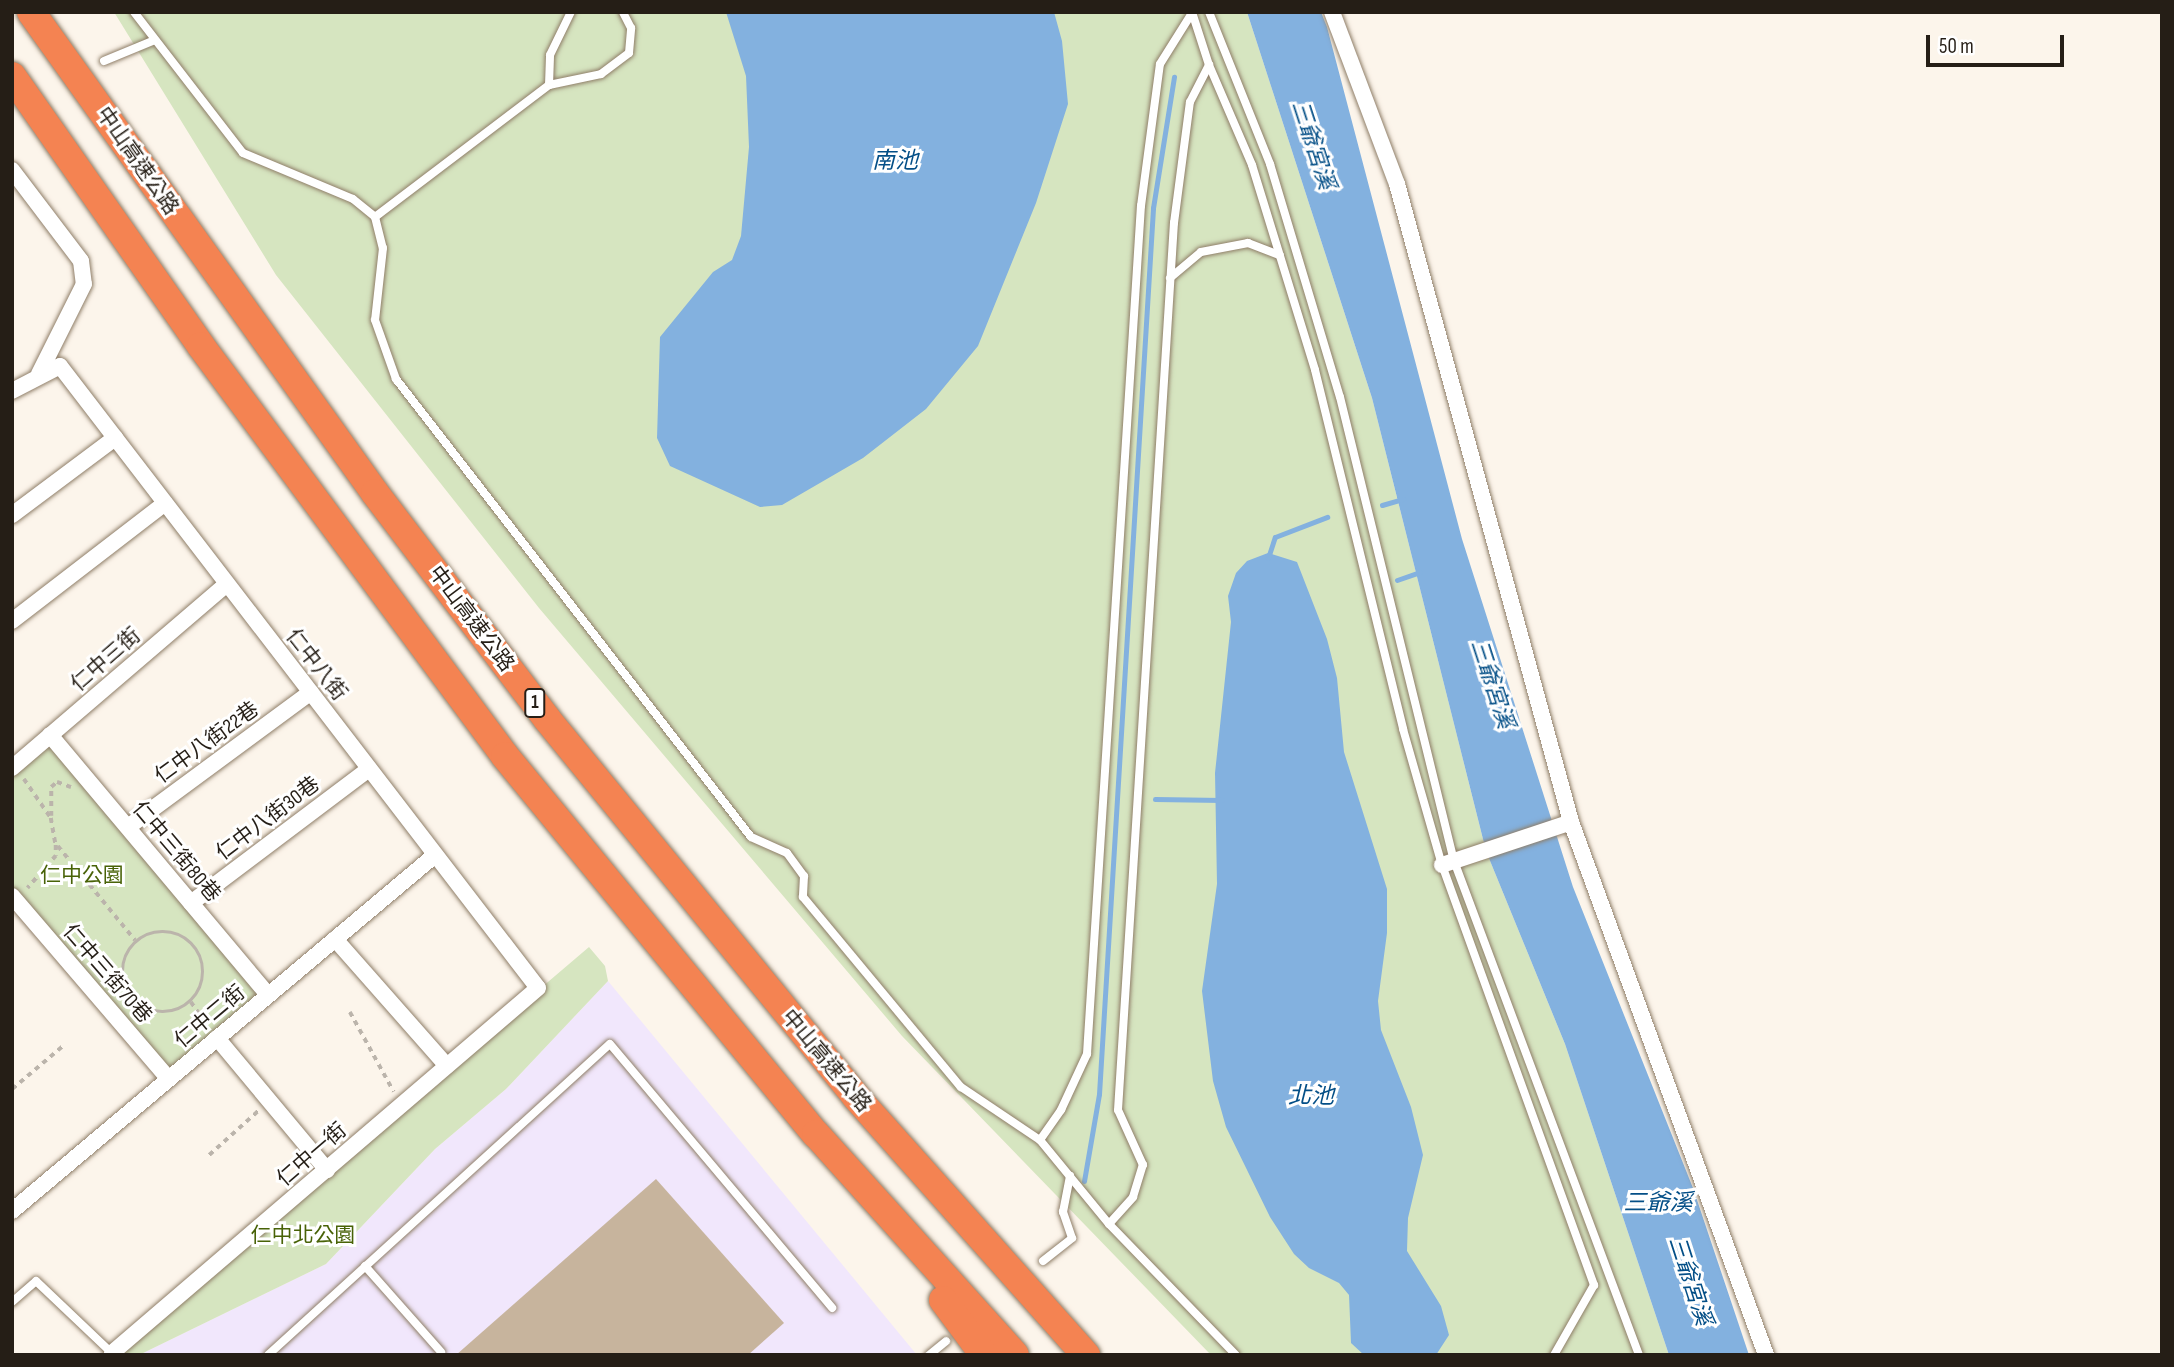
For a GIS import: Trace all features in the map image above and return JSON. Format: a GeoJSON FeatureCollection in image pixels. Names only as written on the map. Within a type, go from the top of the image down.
{"type":"FeatureCollection","features":[{"type":"Feature","properties":{"kind":"highway","name":"中山高速公路"},"geometry":{"type":"LineString","coordinates":[[31,12],[375,493],[547,719],[736,956],[1086,1355]]}},
{"type":"Feature","properties":{"kind":"highway"},"geometry":{"type":"LineString","coordinates":[[12,76],[201,346],[505,756],[816,1134],[984,1355]]}},
{"type":"Feature","properties":{"kind":"highway"},"geometry":{"type":"LineString","coordinates":[[816,1134],[1015,1355]]}},
{"type":"Feature","properties":{"kind":"highway"},"geometry":{"type":"LineString","coordinates":[[1050,1317],[1096,1355]]}},
{"type":"Feature","properties":{"kind":"street"},"geometry":{"type":"LineString","coordinates":[[1332,12],[1397,184],[1565,823],[1766,1355]]}},
{"type":"Feature","properties":{"kind":"street"},"geometry":{"type":"LineString","coordinates":[[12,170],[81,261],[84,284],[39,374],[12,391]]}},
{"type":"Feature","properties":{"kind":"street","name":"仁中八街"},"geometry":{"type":"LineString","coordinates":[[39,374],[60,366],[538,988]]}},
{"type":"Feature","properties":{"kind":"street"},"geometry":{"type":"LineString","coordinates":[[12,515],[115,438]]}},
{"type":"Feature","properties":{"kind":"street"},"geometry":{"type":"LineString","coordinates":[[12,621],[165,503]]}},
{"type":"Feature","properties":{"kind":"street","name":"仁中三街"},"geometry":{"type":"LineString","coordinates":[[13,768],[227,584]]}},
{"type":"Feature","properties":{"kind":"street","name":"仁中八街22巷"},"geometry":{"type":"LineString","coordinates":[[128,827],[310,692]]}},
{"type":"Feature","properties":{"kind":"street","name":"仁中三街80巷"},"geometry":{"type":"LineString","coordinates":[[50,735],[268,995]]}},
{"type":"Feature","properties":{"kind":"street","name":"仁中八街30巷"},"geometry":{"type":"LineString","coordinates":[[191,903],[369,769]]}},
{"type":"Feature","properties":{"kind":"street"},"geometry":{"type":"LineString","coordinates":[[1454,860],[1565,823]]}},
{"type":"Feature","properties":{"kind":"street","name":"仁中二街"},"geometry":{"type":"LineString","coordinates":[[12,1211],[435,855]]}},
{"type":"Feature","properties":{"kind":"street","name":"仁中三街70巷"},"geometry":{"type":"LineString","coordinates":[[14,898],[169,1079]]}},
{"type":"Feature","properties":{"kind":"street"},"geometry":{"type":"LineString","coordinates":[[335,939],[447,1066]]}},
{"type":"Feature","properties":{"kind":"street","name":"仁中一街"},"geometry":{"type":"LineString","coordinates":[[112,1353],[538,988]]}},
{"type":"Feature","properties":{"kind":"street"},"geometry":{"type":"LineString","coordinates":[[218,1038],[327,1170]]}},
{"type":"Feature","properties":{"kind":"lane"},"geometry":{"type":"LineString","coordinates":[[134,12],[243,153],[353,199],[374,217],[383,248],[375,320],[396,379],[751,837],[787,853],[804,876],[803,897],[961,1087],[1040,1140],[1108,1224],[1236,1355]]}},
{"type":"Feature","properties":{"kind":"lane"},"geometry":{"type":"LineString","coordinates":[[550,85],[550,55],[570,12]]}},
{"type":"Feature","properties":{"kind":"lane"},"geometry":{"type":"LineString","coordinates":[[374,217],[550,85],[601,74],[629,53],[631,28],[624,12]]}},
{"type":"Feature","properties":{"kind":"lane"},"geometry":{"type":"LineString","coordinates":[[1209,12],[1270,164],[1340,397],[1454,860],[1594,1285],[1554,1355]]}},
{"type":"Feature","properties":{"kind":"lane"},"geometry":{"type":"LineString","coordinates":[[1192,13],[1209,65],[1252,164],[1315,370],[1403,729],[1639,1355]]}},
{"type":"Feature","properties":{"kind":"lane"},"geometry":{"type":"LineString","coordinates":[[1040,1140],[1062,1110],[1087,1054],[1141,206],[1160,64],[1192,13]]}},
{"type":"Feature","properties":{"kind":"lane"},"geometry":{"type":"LineString","coordinates":[[104,61],[155,40]]}},
{"type":"Feature","properties":{"kind":"lane"},"geometry":{"type":"LineString","coordinates":[[1108,1224],[1133,1197],[1143,1165],[1118,1110],[1170,278],[1190,102],[1209,65]]}},
{"type":"Feature","properties":{"kind":"lane"},"geometry":{"type":"LineString","coordinates":[[1170,278],[1201,252],[1248,243],[1280,255]]}},
{"type":"Feature","properties":{"kind":"lane"},"geometry":{"type":"LineString","coordinates":[[268,1355],[610,1044],[832,1308]]}},
{"type":"Feature","properties":{"kind":"lane"},"geometry":{"type":"LineString","coordinates":[[1043,1261],[1072,1238],[1063,1212],[1070,1176]]}},
{"type":"Feature","properties":{"kind":"lane"},"geometry":{"type":"LineString","coordinates":[[365,1266],[441,1352]]}},
{"type":"Feature","properties":{"kind":"lane"},"geometry":{"type":"LineString","coordinates":[[12,1302],[36,1281],[112,1353]]}},
{"type":"Feature","properties":{"kind":"lane"},"geometry":{"type":"LineString","coordinates":[[929,1355],[946,1341]]}},
{"type":"Feature","properties":{"kind":"path"},"geometry":{"type":"LineString","coordinates":[[13,768],[51,818]]}},
{"type":"Feature","properties":{"kind":"path"},"geometry":{"type":"LineString","coordinates":[[14,898],[56,856],[51,818],[51,787],[57,782],[73,788],[92,785]]}},
{"type":"Feature","properties":{"kind":"path"},"geometry":{"type":"LineString","coordinates":[[56,845],[136,941]]}},
{"type":"Feature","properties":{"kind":"path"},"geometry":{"type":"LineString","coordinates":[[160,930],[175,933],[191,943],[200,961],[202,978],[200,993],[191,1002],[176,1014],[158,1014],[130,991],[122,975],[136,941],[160,930]]}},
{"type":"Feature","properties":{"kind":"path"},"geometry":{"type":"LineString","coordinates":[[191,1002],[218,1038]]}},
{"type":"Feature","properties":{"kind":"path"},"geometry":{"type":"LineString","coordinates":[[350,1012],[401,1106]]}},
{"type":"Feature","properties":{"kind":"path"},"geometry":{"type":"LineString","coordinates":[[12,1089],[64,1045]]}},
{"type":"Feature","properties":{"kind":"path"},"geometry":{"type":"LineString","coordinates":[[209,1155],[270,1101]]}},
{"type":"Feature","properties":{"kind":"shaded area"},"geometry":{"type":"Polygon","coordinates":[[[608,981],[917,1355],[139,1355],[326,1264],[435,1149],[506,1089],[608,981]]]}},
{"type":"Feature","properties":{"kind":"green space"},"geometry":{"type":"Polygon","coordinates":[[[114,12],[1247,12],[1372,398],[1486,851],[1565,1044],[1669,1355],[1211,1355],[902,1036],[539,608],[276,275],[114,12]]]}},
{"type":"Feature","properties":{"kind":"green space","name":"仁中公園"},"geometry":{"type":"Polygon","coordinates":[[[50,735],[268,995],[169,1079],[12,896],[12,768],[50,735]]]}},
{"type":"Feature","properties":{"kind":"green space","name":"仁中北公園"},"geometry":{"type":"Polygon","coordinates":[[[589,947],[605,966],[608,981],[506,1089],[435,1149],[326,1264],[139,1355],[125,1355],[119,1348],[589,947]]]}},
{"type":"Feature","properties":{"kind":"water","name":"南池"},"geometry":{"type":"Polygon","coordinates":[[[726,12],[1054,12],[1062,41],[1068,104],[1036,203],[978,346],[926,409],[863,458],[782,505],[760,507],[670,466],[657,438],[660,337],[713,272],[732,260],[741,236],[749,147],[746,76],[726,12]]]}},
{"type":"Feature","properties":{"kind":"water","name":"三爺溪"},"geometry":{"type":"Polygon","coordinates":[[[1247,12],[1321,12],[1327,27],[1462,539],[1573,887],[1693,1188],[1749,1355],[1669,1355],[1565,1044],[1486,851],[1372,398],[1247,12]]]}},
{"type":"Feature","properties":{"kind":"water","name":"北池"},"geometry":{"type":"Polygon","coordinates":[[[1268,553],[1297,562],[1327,639],[1337,678],[1344,752],[1387,889],[1387,933],[1378,1001],[1381,1030],[1411,1107],[1423,1155],[1408,1218],[1407,1251],[1441,1306],[1449,1335],[1436,1355],[1364,1355],[1351,1343],[1349,1295],[1339,1283],[1309,1268],[1294,1254],[1270,1217],[1226,1127],[1213,1081],[1202,991],[1217,884],[1215,773],[1231,622],[1228,596],[1236,573],[1247,561],[1268,553]]]}},
{"type":"Feature","properties":{"kind":"building"},"geometry":{"type":"Polygon","coordinates":[[[656,1179],[784,1323],[748,1355],[456,1355],[656,1179]]]}},
{"type":"Feature","properties":{"kind":"waterway"},"geometry":{"type":"LineString","coordinates":[[1084,1181],[1099,1094],[1153,208],[1174,77]]}},
{"type":"Feature","properties":{"kind":"waterway"},"geometry":{"type":"LineString","coordinates":[[1382,505],[1403,499]]}},
{"type":"Feature","properties":{"kind":"waterway"},"geometry":{"type":"LineString","coordinates":[[1268,558],[1275,537],[1327,517]]}},
{"type":"Feature","properties":{"kind":"waterway"},"geometry":{"type":"LineString","coordinates":[[1397,580],[1420,572]]}},
{"type":"Feature","properties":{"kind":"waterway"},"geometry":{"type":"LineString","coordinates":[[1155,799],[1222,800]]}},
{"type":"Feature","properties":{"kind":"water label","name":"三爺宮溪"},"geometry":{"type":"Point","coordinates":[1313,145]}},
{"type":"Feature","properties":{"kind":"water label","name":"三爺宮溪"},"geometry":{"type":"Point","coordinates":[1492,684]}},
{"type":"Feature","properties":{"kind":"water label","name":"三爺宮溪"},"geometry":{"type":"Point","coordinates":[1690,1281]}}]}
